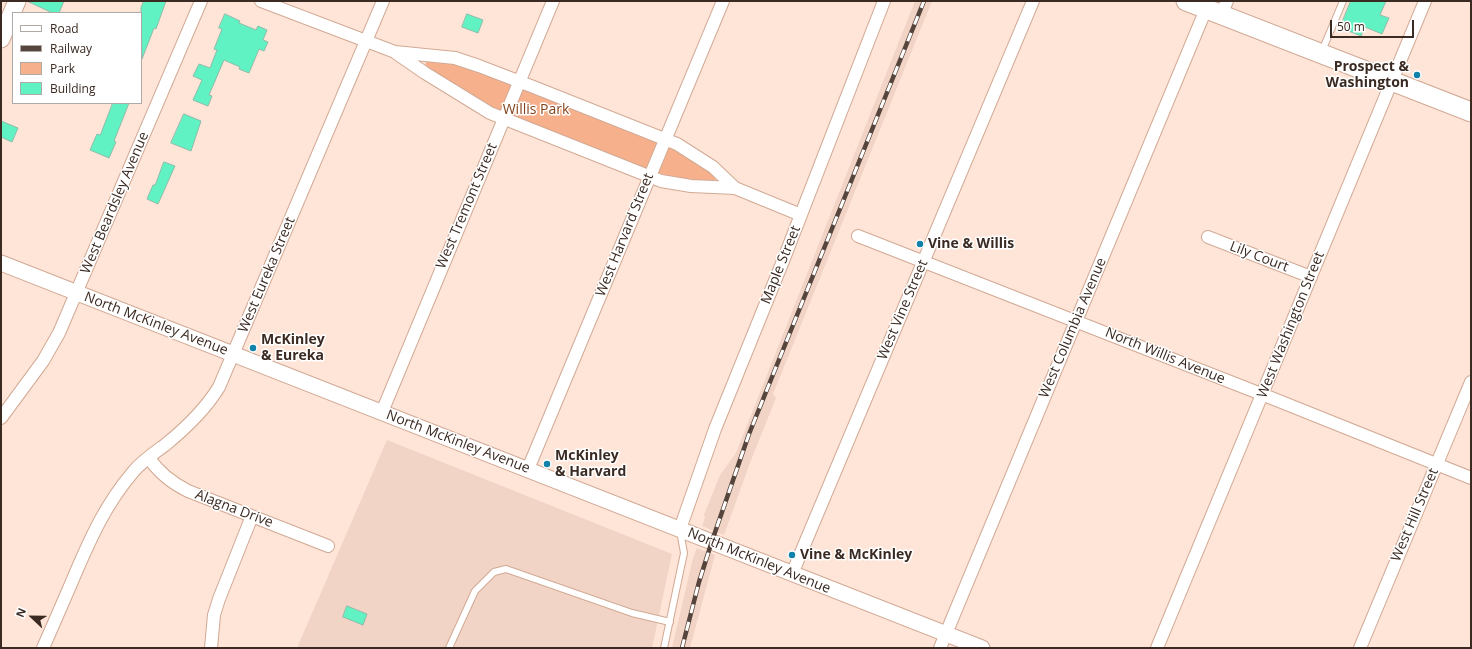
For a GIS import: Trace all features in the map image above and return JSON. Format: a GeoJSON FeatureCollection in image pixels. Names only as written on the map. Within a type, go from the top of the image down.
{"type":"FeatureCollection","features":[{"type":"Feature","properties":{"kind":"main road"},"geometry":{"type":"LineString","coordinates":[[1186,1],[1218,8],[1321,53],[1471,112]]}},
{"type":"Feature","properties":{"kind":"main road"},"geometry":{"type":"LineString","coordinates":[[1,39],[15,2]]}},
{"type":"Feature","properties":{"kind":"street","name":"West Beardsley Avenue"},"geometry":{"type":"LineString","coordinates":[[1,418],[43,361],[59,333],[201,1]]}},
{"type":"Feature","properties":{"kind":"street"},"geometry":{"type":"LineString","coordinates":[[261,1],[365,42],[395,52],[455,58],[519,81],[677,144],[713,167],[735,188],[801,215]]}},
{"type":"Feature","properties":{"kind":"street","name":"West Eureka Street"},"geometry":{"type":"LineString","coordinates":[[44,648],[93,532],[103,512],[115,494],[134,471],[176,436],[210,402],[219,387],[382,1]]}},
{"type":"Feature","properties":{"kind":"street","name":"West Tremont Street"},"geometry":{"type":"LineString","coordinates":[[382,412],[553,1]]}},
{"type":"Feature","properties":{"kind":"street","name":"West Harvard Street"},"geometry":{"type":"LineString","coordinates":[[528,469],[723,1]]}},
{"type":"Feature","properties":{"kind":"street","name":"Maple Street"},"geometry":{"type":"LineString","coordinates":[[680,529],[715,429],[801,215],[884,1]]}},
{"type":"Feature","properties":{"kind":"street","name":"West Vine Street"},"geometry":{"type":"LineString","coordinates":[[792,574],[1033,1]]}},
{"type":"Feature","properties":{"kind":"street","name":"West Washington Street"},"geometry":{"type":"LineString","coordinates":[[1157,648],[1425,1]]}},
{"type":"Feature","properties":{"kind":"street","name":"West Columbia Avenue"},"geometry":{"type":"LineString","coordinates":[[940,648],[1076,321],[1218,8]]}},
{"type":"Feature","properties":{"kind":"street"},"geometry":{"type":"LineString","coordinates":[[395,52],[442,84],[490,113],[662,181],[712,188],[735,188]]}},
{"type":"Feature","properties":{"kind":"street","name":"North Willis Avenue"},"geometry":{"type":"LineString","coordinates":[[858,236],[1437,463],[1471,478]]}},
{"type":"Feature","properties":{"kind":"street","name":"Lily Court"},"geometry":{"type":"LineString","coordinates":[[1208,237],[1311,277]]}},
{"type":"Feature","properties":{"kind":"street","name":"North McKinley Avenue"},"geometry":{"type":"LineString","coordinates":[[1,263],[234,353],[982,648]]}},
{"type":"Feature","properties":{"kind":"street","name":"West Hill Street"},"geometry":{"type":"LineString","coordinates":[[1360,648],[1471,382]]}},
{"type":"Feature","properties":{"kind":"street","name":"Alagna Drive"},"geometry":{"type":"LineString","coordinates":[[149,458],[160,472],[175,484],[188,491],[328,546]]}},
{"type":"Feature","properties":{"kind":"street"},"geometry":{"type":"LineString","coordinates":[[211,648],[214,615],[252,516]]}},
{"type":"Feature","properties":{"kind":"lane"},"geometry":{"type":"LineString","coordinates":[[1321,53],[1343,1]]}},
{"type":"Feature","properties":{"kind":"lane"},"geometry":{"type":"LineString","coordinates":[[664,648],[684,553],[680,529]]}},
{"type":"Feature","properties":{"kind":"lane"},"geometry":{"type":"LineString","coordinates":[[449,648],[475,591],[494,572],[506,569],[632,613],[670,622]]}},
{"type":"Feature","properties":{"kind":"shaded area"},"geometry":{"type":"Polygon","coordinates":[[[915,1],[932,1],[773,394],[776,398],[751,460],[724,535],[702,526],[705,517],[704,515],[720,475],[736,453],[915,1]]]}},
{"type":"Feature","properties":{"kind":"shaded area"},"geometry":{"type":"Polygon","coordinates":[[[387,440],[672,554],[652,648],[297,648],[387,440]]]}},
{"type":"Feature","properties":{"kind":"shaded area"},"geometry":{"type":"Polygon","coordinates":[[[697,548],[715,555],[690,648],[672,648],[693,558],[697,548]]]}},
{"type":"Feature","properties":{"kind":"green space","name":"Willis Park"},"geometry":{"type":"Polygon","coordinates":[[[429,60],[453,63],[479,71],[645,135],[694,159],[716,176],[715,180],[711,182],[704,182],[671,177],[527,123],[483,104],[426,69],[426,62],[429,60]]]}},
{"type":"Feature","properties":{"kind":"building"},"geometry":{"type":"Polygon","coordinates":[[[27,1],[64,1],[59,12],[51,12],[27,1]]]}},
{"type":"Feature","properties":{"kind":"building"},"geometry":{"type":"Polygon","coordinates":[[[144,1],[166,1],[156,29],[154,28],[142,59],[142,12],[141,8],[144,1]]]}},
{"type":"Feature","properties":{"kind":"building"},"geometry":{"type":"Polygon","coordinates":[[[1351,1],[1386,1],[1380,15],[1389,18],[1382,34],[1365,27],[1361,36],[1346,30],[1348,25],[1342,23],[1351,1]]]}},
{"type":"Feature","properties":{"kind":"building"},"geometry":{"type":"Polygon","coordinates":[[[225,14],[240,21],[239,23],[256,30],[258,26],[267,30],[263,40],[268,42],[264,51],[259,49],[249,73],[224,60],[209,95],[212,96],[208,106],[193,100],[202,80],[193,76],[199,64],[210,68],[217,50],[214,49],[222,29],[219,28],[225,14]]]}},
{"type":"Feature","properties":{"kind":"building"},"geometry":{"type":"Polygon","coordinates":[[[467,14],[483,20],[478,33],[462,27],[467,14]]]}},
{"type":"Feature","properties":{"kind":"building"},"geometry":{"type":"Polygon","coordinates":[[[113,104],[129,104],[109,158],[90,150],[97,134],[100,135],[113,104]]]}},
{"type":"Feature","properties":{"kind":"building"},"geometry":{"type":"Polygon","coordinates":[[[184,114],[201,121],[191,151],[171,143],[184,114]]]}},
{"type":"Feature","properties":{"kind":"building"},"geometry":{"type":"Polygon","coordinates":[[[1,121],[18,128],[12,142],[1,137],[1,121]]]}},
{"type":"Feature","properties":{"kind":"building"},"geometry":{"type":"Polygon","coordinates":[[[164,162],[175,166],[158,204],[147,199],[153,185],[155,185],[164,162]]]}},
{"type":"Feature","properties":{"kind":"building"},"geometry":{"type":"Polygon","coordinates":[[[347,606],[367,614],[363,625],[343,617],[347,606]]]}},
{"type":"Feature","properties":{"kind":"railway"},"geometry":{"type":"LineString","coordinates":[[682,648],[699,582],[749,434],[924,1]]}},
{"type":"Feature","properties":{"kind":"place","name":"Prospect & Washington"},"geometry":{"type":"Point","coordinates":[1417,75]}},
{"type":"Feature","properties":{"kind":"place","name":"Vine & Willis"},"geometry":{"type":"Point","coordinates":[920,244]}},
{"type":"Feature","properties":{"kind":"place","name":"McKinley & Eureka"},"geometry":{"type":"Point","coordinates":[253,348]}},
{"type":"Feature","properties":{"kind":"place","name":"McKinley & Harvard"},"geometry":{"type":"Point","coordinates":[547,464]}},
{"type":"Feature","properties":{"kind":"place","name":"Vine & McKinley"},"geometry":{"type":"Point","coordinates":[792,555]}}]}
